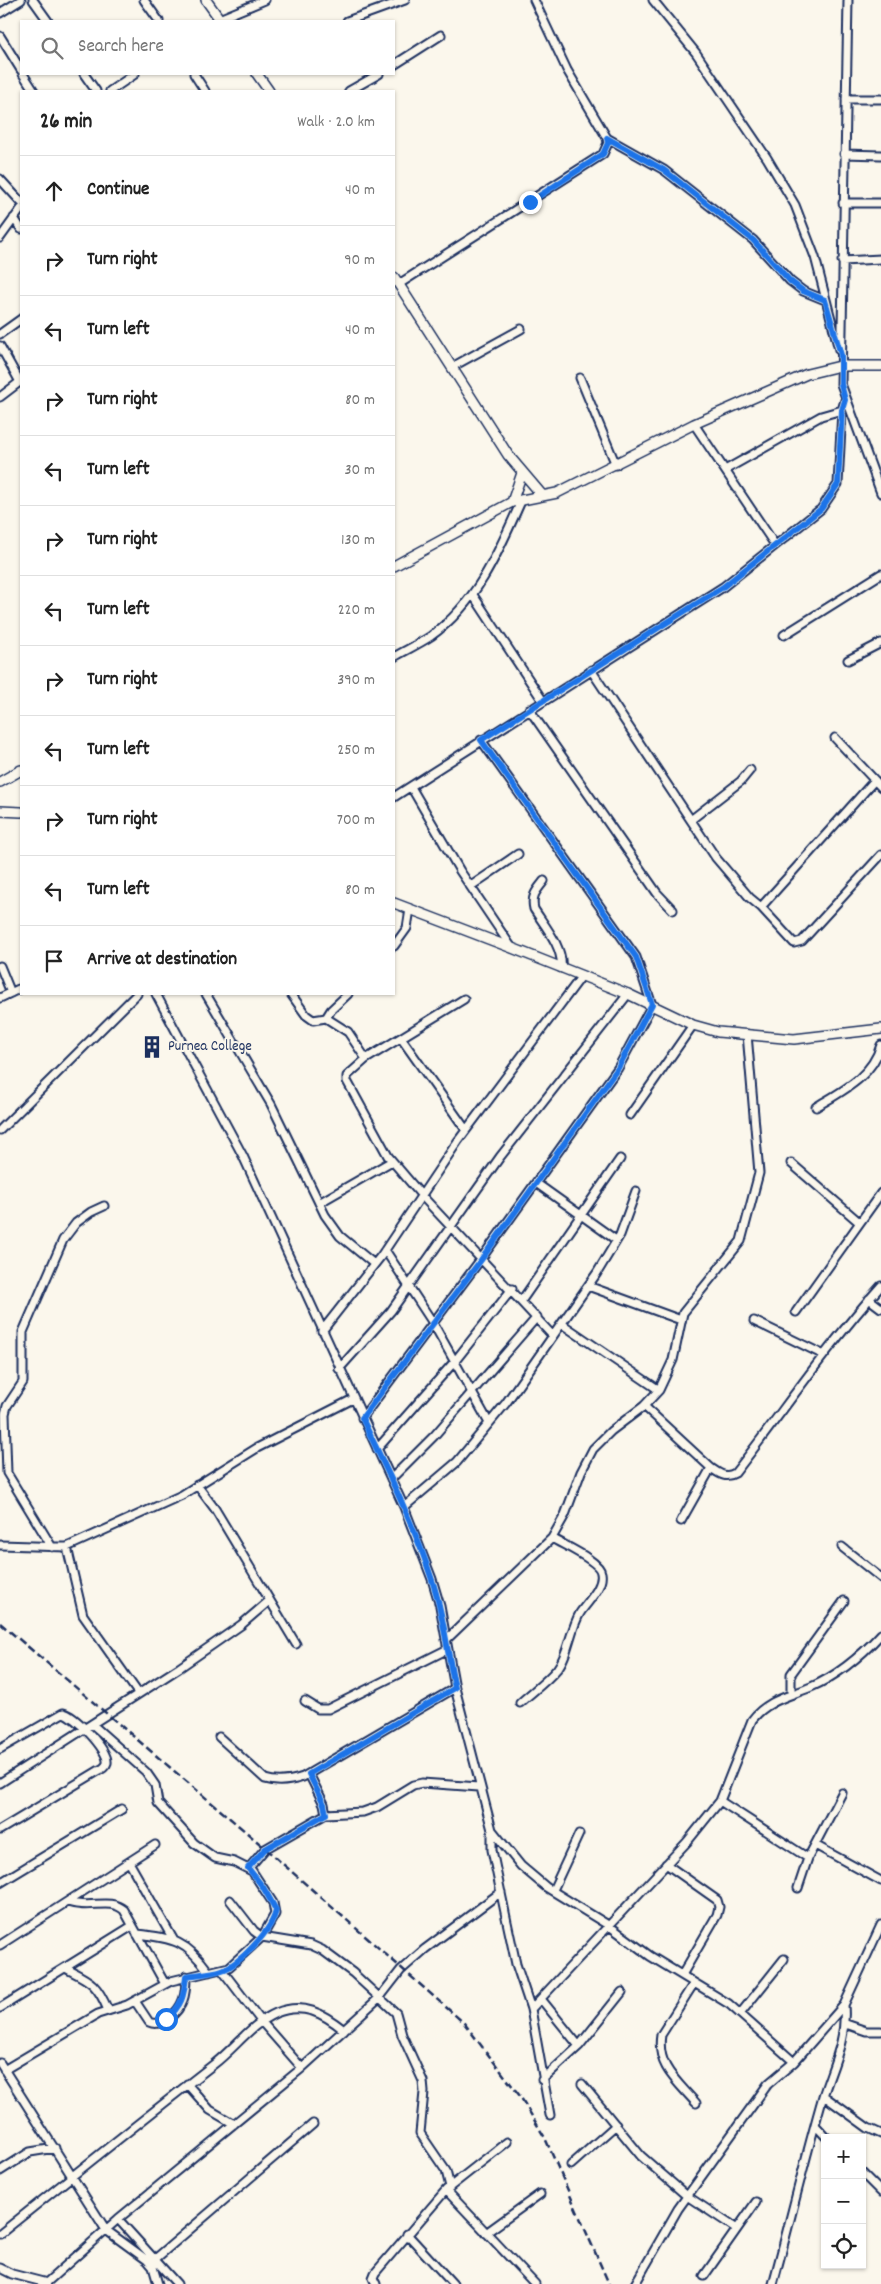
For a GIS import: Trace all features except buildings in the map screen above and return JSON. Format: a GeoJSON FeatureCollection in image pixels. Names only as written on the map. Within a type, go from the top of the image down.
{"type":"FeatureCollection","features":[{"type":"Feature","properties":{"kind":"street"},"geometry":{"type":"LineString","coordinates":[[0,13],[21,0]]}},
{"type":"Feature","properties":{"kind":"street"},"geometry":{"type":"LineString","coordinates":[[33,0],[47,20]]}},
{"type":"Feature","properties":{"kind":"street"},"geometry":{"type":"LineString","coordinates":[[144,0],[157,20]]}},
{"type":"Feature","properties":{"kind":"street"},"geometry":{"type":"LineString","coordinates":[[206,0],[220,20],[266,0]]}},
{"type":"Feature","properties":{"kind":"street"},"geometry":{"type":"LineString","coordinates":[[350,20],[405,0]]}},
{"type":"Feature","properties":{"kind":"street"},"geometry":{"type":"LineString","coordinates":[[534,0],[567,70],[607,138],[608,143],[603,154],[396,280],[522,473],[542,495]]}},
{"type":"Feature","properties":{"kind":"street"},"geometry":{"type":"LineString","coordinates":[[653,0],[696,53],[767,158],[796,205],[815,257],[841,355]]}},
{"type":"Feature","properties":{"kind":"street"},"geometry":{"type":"LineString","coordinates":[[848,0],[841,384],[845,400],[881,493]]}},
{"type":"Feature","properties":{"kind":"street"},"geometry":{"type":"LineString","coordinates":[[395,64],[441,35]]}},
{"type":"Feature","properties":{"kind":"street"},"geometry":{"type":"LineString","coordinates":[[0,36],[20,68]]}},
{"type":"Feature","properties":{"kind":"street"},"geometry":{"type":"LineString","coordinates":[[24,75],[33,90]]}},
{"type":"Feature","properties":{"kind":"street"},"geometry":{"type":"LineString","coordinates":[[85,75],[95,90]]}},
{"type":"Feature","properties":{"kind":"street"},"geometry":{"type":"LineString","coordinates":[[112,90],[134,75]]}},
{"type":"Feature","properties":{"kind":"street"},"geometry":{"type":"LineString","coordinates":[[195,75],[204,90]]}},
{"type":"Feature","properties":{"kind":"street"},"geometry":{"type":"LineString","coordinates":[[258,75],[268,90]]}},
{"type":"Feature","properties":{"kind":"street"},"geometry":{"type":"LineString","coordinates":[[351,90],[377,75]]}},
{"type":"Feature","properties":{"kind":"street"},"geometry":{"type":"LineString","coordinates":[[846,99],[881,99]]}},
{"type":"Feature","properties":{"kind":"street"},"geometry":{"type":"LineString","coordinates":[[607,138],[664,170],[753,240],[790,281],[803,291],[825,300]]}},
{"type":"Feature","properties":{"kind":"street"},"geometry":{"type":"LineString","coordinates":[[844,154],[881,155]]}},
{"type":"Feature","properties":{"kind":"street"},"geometry":{"type":"LineString","coordinates":[[0,179],[20,201]]}},
{"type":"Feature","properties":{"kind":"street"},"geometry":{"type":"LineString","coordinates":[[844,203],[881,203]]}},
{"type":"Feature","properties":{"kind":"street"},"geometry":{"type":"LineString","coordinates":[[0,238],[20,210]]}},
{"type":"Feature","properties":{"kind":"street"},"geometry":{"type":"LineString","coordinates":[[14,218],[20,227]]}},
{"type":"Feature","properties":{"kind":"street"},"geometry":{"type":"LineString","coordinates":[[842,260],[881,259]]}},
{"type":"Feature","properties":{"kind":"street"},"geometry":{"type":"LineString","coordinates":[[0,334],[20,320]]}},
{"type":"Feature","properties":{"kind":"street"},"geometry":{"type":"LineString","coordinates":[[452,367],[521,329]]}},
{"type":"Feature","properties":{"kind":"street"},"geometry":{"type":"LineString","coordinates":[[0,346],[2,357],[20,381],[0,396]]}},
{"type":"Feature","properties":{"kind":"street"},"geometry":{"type":"LineString","coordinates":[[395,565],[512,502],[557,492],[694,424],[807,374],[840,366],[881,366]]}},
{"type":"Feature","properties":{"kind":"street"},"geometry":{"type":"LineString","coordinates":[[580,378],[616,464]]}},
{"type":"Feature","properties":{"kind":"street"},"geometry":{"type":"LineString","coordinates":[[395,796],[723,587],[821,509],[838,484],[842,410],[845,400]]}},
{"type":"Feature","properties":{"kind":"street"},"geometry":{"type":"LineString","coordinates":[[725,470],[821,416],[842,410]]}},
{"type":"Feature","properties":{"kind":"street"},"geometry":{"type":"LineString","coordinates":[[694,424],[775,545]]}},
{"type":"Feature","properties":{"kind":"street"},"geometry":{"type":"LineString","coordinates":[[512,502],[522,473]]}},
{"type":"Feature","properties":{"kind":"street"},"geometry":{"type":"LineString","coordinates":[[395,656],[430,636],[449,621],[473,595],[489,570],[522,500]]}},
{"type":"Feature","properties":{"kind":"street"},"geometry":{"type":"LineString","coordinates":[[784,636],[881,574]]}},
{"type":"Feature","properties":{"kind":"street"},"geometry":{"type":"LineString","coordinates":[[473,595],[543,701]]}},
{"type":"Feature","properties":{"kind":"street"},"geometry":{"type":"LineString","coordinates":[[848,660],[881,643]]}},
{"type":"Feature","properties":{"kind":"street"},"geometry":{"type":"LineString","coordinates":[[591,670],[692,819],[716,858],[750,898],[762,907],[794,943],[798,944],[802,941],[881,855]]}},
{"type":"Feature","properties":{"kind":"street"},"geometry":{"type":"LineString","coordinates":[[528,710],[657,893],[674,910]]}},
{"type":"Feature","properties":{"kind":"street"},"geometry":{"type":"LineString","coordinates":[[835,738],[881,787]]}},
{"type":"Feature","properties":{"kind":"street"},"geometry":{"type":"LineString","coordinates":[[362,1418],[481,1260],[618,1068],[652,1004],[636,957],[481,740]]}},
{"type":"Feature","properties":{"kind":"street"},"geometry":{"type":"LineString","coordinates":[[692,819],[741,781],[750,770]]}},
{"type":"Feature","properties":{"kind":"street"},"geometry":{"type":"LineString","coordinates":[[0,782],[20,771]]}},
{"type":"Feature","properties":{"kind":"street"},"geometry":{"type":"LineString","coordinates":[[762,907],[874,781]]}},
{"type":"Feature","properties":{"kind":"street"},"geometry":{"type":"LineString","coordinates":[[411,787],[460,871],[512,948]]}},
{"type":"Feature","properties":{"kind":"street"},"geometry":{"type":"LineString","coordinates":[[0,811],[20,812]]}},
{"type":"Feature","properties":{"kind":"street"},"geometry":{"type":"LineString","coordinates":[[471,886],[518,854]]}},
{"type":"Feature","properties":{"kind":"street"},"geometry":{"type":"LineString","coordinates":[[544,881],[535,892],[532,901],[534,909],[558,951],[562,961],[561,968]]}},
{"type":"Feature","properties":{"kind":"street"},"geometry":{"type":"LineString","coordinates":[[395,903],[628,994],[693,1025],[718,1032],[794,1039],[831,1037],[881,1029]]}},
{"type":"Feature","properties":{"kind":"street"},"geometry":{"type":"LineString","coordinates":[[395,945],[407,928],[410,909]]}},
{"type":"Feature","properties":{"kind":"street"},"geometry":{"type":"LineString","coordinates":[[0,966],[12,993]]}},
{"type":"Feature","properties":{"kind":"street"},"geometry":{"type":"LineString","coordinates":[[322,1331],[385,1250],[466,1130],[582,977]]}},
{"type":"Feature","properties":{"kind":"street"},"geometry":{"type":"LineString","coordinates":[[0,998],[20,989]]}},
{"type":"Feature","properties":{"kind":"street"},"geometry":{"type":"LineString","coordinates":[[339,1369],[391,1311],[500,1157],[628,994]]}},
{"type":"Feature","properties":{"kind":"street"},"geometry":{"type":"LineString","coordinates":[[0,1130],[136,995]]}},
{"type":"Feature","properties":{"kind":"street"},"geometry":{"type":"LineString","coordinates":[[157,995],[243,1156],[353,1400],[404,1507],[432,1579],[455,1688],[479,1787],[492,1830],[492,1850],[516,1964],[531,2009],[542,2080],[550,2115]]}},
{"type":"Feature","properties":{"kind":"street"},"geometry":{"type":"LineString","coordinates":[[207,995],[271,1104],[319,1202],[340,1236],[374,1264]]}},
{"type":"Feature","properties":{"kind":"street"},"geometry":{"type":"LineString","coordinates":[[292,995],[306,1015],[314,1020],[326,1018],[348,1032],[366,1059]]}},
{"type":"Feature","properties":{"kind":"street"},"geometry":{"type":"LineString","coordinates":[[326,1018],[330,1010],[347,995]]}},
{"type":"Feature","properties":{"kind":"street"},"geometry":{"type":"LineString","coordinates":[[464,999],[366,1059],[346,1076],[392,1161],[481,1260],[538,1317],[553,1336]]}},
{"type":"Feature","properties":{"kind":"street"},"geometry":{"type":"LineString","coordinates":[[630,1115],[693,1025]]}},
{"type":"Feature","properties":{"kind":"street"},"geometry":{"type":"LineString","coordinates":[[446,1640],[552,1538],[565,1515],[580,1472],[593,1448],[606,1434],[644,1406],[659,1390],[673,1360],[681,1320],[691,1302],[741,1241],[759,1173],[747,1034]]}},
{"type":"Feature","properties":{"kind":"street"},"geometry":{"type":"LineString","coordinates":[[401,1038],[466,1130]]}},
{"type":"Feature","properties":{"kind":"street"},"geometry":{"type":"LineString","coordinates":[[816,1107],[856,1082],[867,1072],[878,1056],[881,1045]]}},
{"type":"Feature","properties":{"kind":"street"},"geometry":{"type":"LineString","coordinates":[[522,1300],[620,1159]]}},
{"type":"Feature","properties":{"kind":"street"},"geometry":{"type":"LineString","coordinates":[[319,1202],[392,1161]]}},
{"type":"Feature","properties":{"kind":"street"},"geometry":{"type":"LineString","coordinates":[[791,1162],[859,1222]]}},
{"type":"Feature","properties":{"kind":"street"},"geometry":{"type":"LineString","coordinates":[[536,1183],[616,1240]]}},
{"type":"Feature","properties":{"kind":"street"},"geometry":{"type":"LineString","coordinates":[[404,1507],[457,1462],[489,1423],[562,1324],[616,1240],[636,1191]]}},
{"type":"Feature","properties":{"kind":"street"},"geometry":{"type":"LineString","coordinates":[[796,1312],[881,1193]]}},
{"type":"Feature","properties":{"kind":"street"},"geometry":{"type":"LineString","coordinates":[[52,1547],[8,1473],[4,1407],[23,1382],[23,1332],[63,1240],[76,1223],[91,1212],[104,1206]]}},
{"type":"Feature","properties":{"kind":"street"},"geometry":{"type":"LineString","coordinates":[[385,1250],[433,1323],[489,1423]]}},
{"type":"Feature","properties":{"kind":"street"},"geometry":{"type":"LineString","coordinates":[[588,1286],[681,1320]]}},
{"type":"Feature","properties":{"kind":"street"},"geometry":{"type":"LineString","coordinates":[[644,1406],[711,1468],[723,1475],[730,1476],[735,1473],[760,1442],[822,1354],[881,1286]]}},
{"type":"Feature","properties":{"kind":"street"},"geometry":{"type":"LineString","coordinates":[[377,1449],[512,1289]]}},
{"type":"Feature","properties":{"kind":"street"},"geometry":{"type":"LineString","coordinates":[[869,1299],[881,1308]]}},
{"type":"Feature","properties":{"kind":"street"},"geometry":{"type":"LineString","coordinates":[[390,1478],[434,1436],[538,1317]]}},
{"type":"Feature","properties":{"kind":"street"},"geometry":{"type":"LineString","coordinates":[[754,1321],[822,1354]]}},
{"type":"Feature","properties":{"kind":"street"},"geometry":{"type":"LineString","coordinates":[[562,1324],[659,1390]]}},
{"type":"Feature","properties":{"kind":"street"},"geometry":{"type":"LineString","coordinates":[[0,1545],[67,1547],[182,1495],[257,1448],[353,1400]]}},
{"type":"Feature","properties":{"kind":"street"},"geometry":{"type":"LineString","coordinates":[[681,1521],[711,1468]]}},
{"type":"Feature","properties":{"kind":"street"},"geometry":{"type":"LineString","coordinates":[[197,1485],[215,1509],[296,1644]]}},
{"type":"Feature","properties":{"kind":"street"},"geometry":{"type":"LineString","coordinates":[[520,1703],[557,1669],[563,1661],[568,1641],[580,1614],[600,1584],[602,1573],[598,1564],[552,1538]]}},
{"type":"Feature","properties":{"kind":"street"},"geometry":{"type":"LineString","coordinates":[[67,1547],[83,1615],[138,1693]]}},
{"type":"Feature","properties":{"kind":"street"},"geometry":{"type":"LineString","coordinates":[[842,1547],[881,1578]]}},
{"type":"Feature","properties":{"kind":"street"},"geometry":{"type":"LineString","coordinates":[[0,1783],[86,1730],[138,1693],[228,1634],[269,1601]]}},
{"type":"Feature","properties":{"kind":"street"},"geometry":{"type":"LineString","coordinates":[[791,1694],[791,1674],[844,1601]]}},
{"type":"Feature","properties":{"kind":"street"},"geometry":{"type":"LineString","coordinates":[[531,2009],[666,1864],[720,1801],[752,1720],[758,1711],[781,1697],[812,1686],[850,1664],[881,1634]]}},
{"type":"Feature","properties":{"kind":"street"},"geometry":{"type":"LineString","coordinates":[[305,1701],[318,1709],[328,1709],[446,1650]]}},
{"type":"Feature","properties":{"kind":"street"},"geometry":{"type":"LineString","coordinates":[[219,1737],[265,1779],[274,1781],[293,1780],[309,1774],[455,1688]]}},
{"type":"Feature","properties":{"kind":"street"},"geometry":{"type":"LineString","coordinates":[[0,1749],[62,1713],[73,1718],[86,1730],[103,1750],[107,1761],[106,1766],[0,1830]]}},
{"type":"Feature","properties":{"kind":"street"},"geometry":{"type":"LineString","coordinates":[[92,1725],[146,1772],[155,1785],[158,1803],[194,1843],[215,1858],[234,1862],[248,1868],[263,1887],[276,1910],[262,1937],[229,1967],[222,1970],[186,1976],[165,1984],[135,2001],[108,2010],[2,2066],[106,2230],[147,2260],[153,2267],[158,2284]]}},
{"type":"Feature","properties":{"kind":"street"},"geometry":{"type":"LineString","coordinates":[[309,1774],[324,1804],[326,1814]]}},
{"type":"Feature","properties":{"kind":"street"},"geometry":{"type":"LineString","coordinates":[[248,1868],[265,1849],[326,1814],[363,1812],[377,1807],[413,1785],[422,1783],[479,1787]]}},
{"type":"Feature","properties":{"kind":"street"},"geometry":{"type":"LineString","coordinates":[[798,1888],[808,1858],[842,1793]]}},
{"type":"Feature","properties":{"kind":"street"},"geometry":{"type":"LineString","coordinates":[[720,1801],[808,1858]]}},
{"type":"Feature","properties":{"kind":"street"},"geometry":{"type":"LineString","coordinates":[[0,1883],[122,1808]]}},
{"type":"Feature","properties":{"kind":"street"},"geometry":{"type":"LineString","coordinates":[[492,1830],[521,1866],[650,1956],[729,2004],[794,2062]]}},
{"type":"Feature","properties":{"kind":"street"},"geometry":{"type":"LineString","coordinates":[[553,1890],[579,1834]]}},
{"type":"Feature","properties":{"kind":"street"},"geometry":{"type":"LineString","coordinates":[[815,1845],[881,1881]]}},
{"type":"Feature","properties":{"kind":"street"},"geometry":{"type":"LineString","coordinates":[[0,1945],[155,1846]]}},
{"type":"Feature","properties":{"kind":"street"},"geometry":{"type":"LineString","coordinates":[[129,1862],[173,1939]]}},
{"type":"Feature","properties":{"kind":"street"},"geometry":{"type":"LineString","coordinates":[[666,1864],[717,1900],[719,1907],[717,1915],[682,1976]]}},
{"type":"Feature","properties":{"kind":"street"},"geometry":{"type":"LineString","coordinates":[[0,2268],[12,2274],[46,2283],[118,2219],[302,2068],[380,1997],[401,1970],[425,1949],[501,1892]]}},
{"type":"Feature","properties":{"kind":"street"},"geometry":{"type":"LineString","coordinates":[[230,1900],[254,1931],[262,1937],[311,1945],[322,1950],[380,1997],[399,2018],[402,2035],[423,2081],[424,2092],[420,2133],[446,2171],[448,2188],[486,2233],[535,2284]]}},
{"type":"Feature","properties":{"kind":"street"},"geometry":{"type":"LineString","coordinates":[[68,1902],[90,1906],[114,1903],[124,1910],[165,1984]]}},
{"type":"Feature","properties":{"kind":"street"},"geometry":{"type":"LineString","coordinates":[[635,2284],[687,2196],[768,2084],[794,2062],[844,2005],[879,1938],[881,1925]]}},
{"type":"Feature","properties":{"kind":"street"},"geometry":{"type":"LineString","coordinates":[[0,2008],[132,1926]]}},
{"type":"Feature","properties":{"kind":"street"},"geometry":{"type":"LineString","coordinates":[[137,1934],[173,1939],[197,1954],[208,1972]]}},
{"type":"Feature","properties":{"kind":"street"},"geometry":{"type":"LineString","coordinates":[[740,2014],[784,1959]]}},
{"type":"Feature","properties":{"kind":"street"},"geometry":{"type":"LineString","coordinates":[[65,1968],[92,1982],[100,1991],[108,2010]]}},
{"type":"Feature","properties":{"kind":"street"},"geometry":{"type":"LineString","coordinates":[[222,1970],[261,2021],[302,2068]]}},
{"type":"Feature","properties":{"kind":"street"},"geometry":{"type":"LineString","coordinates":[[135,2001],[149,2022],[157,2024],[176,2011],[183,2002],[186,1976]]}},
{"type":"Feature","properties":{"kind":"street"},"geometry":{"type":"LineString","coordinates":[[694,1983],[661,2035],[659,2045],[660,2058],[666,2069],[696,2103]]}},
{"type":"Feature","properties":{"kind":"street"},"geometry":{"type":"LineString","coordinates":[[542,2080],[579,2046],[622,1992]]}},
{"type":"Feature","properties":{"kind":"street"},"geometry":{"type":"LineString","coordinates":[[541,1999],[579,2046]]}},
{"type":"Feature","properties":{"kind":"street"},"geometry":{"type":"LineString","coordinates":[[773,2284],[824,2096],[846,2024],[844,2005]]}},
{"type":"Feature","properties":{"kind":"street"},"geometry":{"type":"LineString","coordinates":[[0,2234],[217,2062],[261,2021],[276,2013],[296,2008],[310,2008],[324,2015],[344,2030]]}},
{"type":"Feature","properties":{"kind":"street"},"geometry":{"type":"LineString","coordinates":[[846,2024],[866,2031],[881,2032]]}},
{"type":"Feature","properties":{"kind":"street"},"geometry":{"type":"LineString","coordinates":[[187,2084],[210,2110],[234,2124]]}},
{"type":"Feature","properties":{"kind":"street"},"geometry":{"type":"LineString","coordinates":[[582,2084],[641,2156],[687,2196],[737,2229]]}},
{"type":"Feature","properties":{"kind":"street"},"geometry":{"type":"LineString","coordinates":[[824,2096],[868,2128],[881,2134]]}},
{"type":"Feature","properties":{"kind":"street"},"geometry":{"type":"LineString","coordinates":[[154,2260],[313,2124]]}},
{"type":"Feature","properties":{"kind":"street"},"geometry":{"type":"LineString","coordinates":[[571,2165],[616,2125]]}},
{"type":"Feature","properties":{"kind":"street"},"geometry":{"type":"LineString","coordinates":[[816,2126],[823,2134]]}},
{"type":"Feature","properties":{"kind":"street"},"geometry":{"type":"LineString","coordinates":[[376,2284],[375,2272],[448,2188],[507,2142]]}},
{"type":"Feature","properties":{"kind":"street"},"geometry":{"type":"LineString","coordinates":[[0,2171],[30,2152],[55,2148]]}},
{"type":"Feature","properties":{"kind":"street"},"geometry":{"type":"LineString","coordinates":[[866,2177],[881,2192]]}},
{"type":"Feature","properties":{"kind":"street"},"geometry":{"type":"LineString","coordinates":[[486,2233],[540,2194]]}},
{"type":"Feature","properties":{"kind":"street"},"geometry":{"type":"LineString","coordinates":[[704,2276],[756,2202]]}},
{"type":"Feature","properties":{"kind":"street"},"geometry":{"type":"LineString","coordinates":[[118,2219],[177,2284]]}},
{"type":"Feature","properties":{"kind":"street"},"geometry":{"type":"LineString","coordinates":[[407,2234],[453,2284]]}},
{"type":"Feature","properties":{"kind":"railway"},"geometry":{"type":"LineString","coordinates":[[0,1623],[259,1843],[464,2023],[520,2096],[545,2138],[609,2284]]}},
{"type":"Feature","properties":{"kind":"place","name":"Purnea College"},"geometry":{"type":"Point","coordinates":[152,1047]}},
{"type":"Feature","properties":{"kind":"route"},"geometry":{"type":"LineString","coordinates":[[166,2019],[183,2002],[186,1976],[217,1972],[229,1967],[262,1937],[267,1929],[276,1910],[263,1887],[248,1868],[265,1849],[326,1814],[324,1804],[309,1774],[455,1688],[446,1650],[440,1606],[432,1579],[404,1507],[362,1418],[400,1365],[481,1260],[618,1068],[652,1004],[636,957],[481,740],[723,587],[821,509],[838,484],[842,410],[845,400],[841,384],[841,355],[831,326],[825,300],[803,291],[790,281],[776,263],[753,240],[664,170],[607,138],[608,143],[603,154],[530,202]]}}]}
